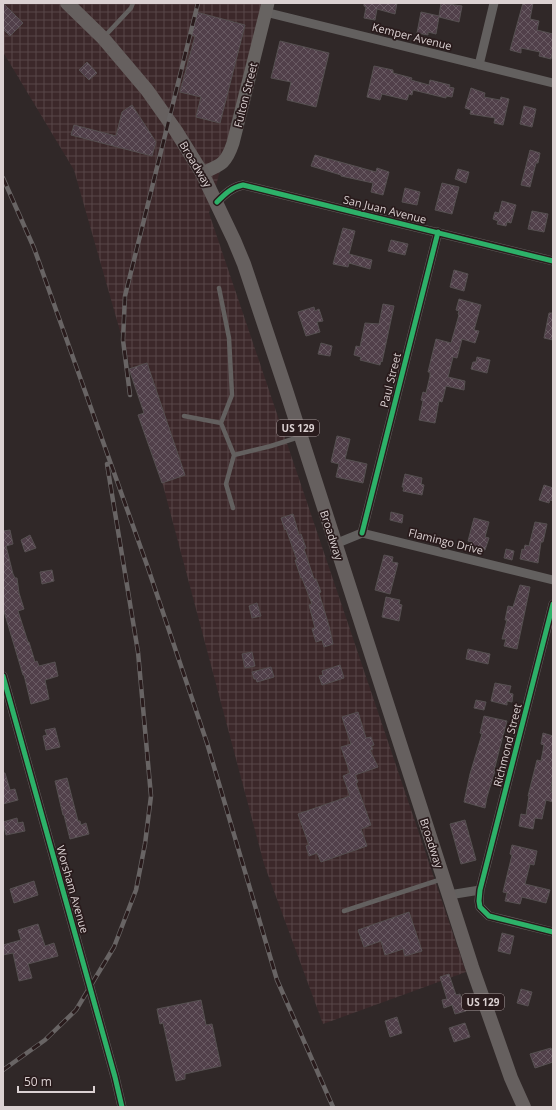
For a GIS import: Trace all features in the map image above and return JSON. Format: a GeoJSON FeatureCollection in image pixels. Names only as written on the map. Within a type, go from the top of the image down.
{"type":"FeatureCollection","features":[{"type":"Feature","properties":{"kind":"main road","name":"Broadway"},"geometry":{"type":"LineString","coordinates":[[67,3],[103,38],[147,90],[176,131],[202,173],[217,202],[244,264],[489,1019],[511,1078],[524,1107]]}},
{"type":"Feature","properties":{"kind":"street"},"geometry":{"type":"LineString","coordinates":[[479,65],[494,3]]}},
{"type":"Feature","properties":{"kind":"street","name":"Kemper Avenue"},"geometry":{"type":"LineString","coordinates":[[266,7],[479,65],[553,83]]}},
{"type":"Feature","properties":{"kind":"street","name":"Fulton Street"},"geometry":{"type":"LineString","coordinates":[[202,173],[222,163],[229,156],[266,7]]}},
{"type":"Feature","properties":{"kind":"street","name":"San Juan Avenue"},"geometry":{"type":"LineString","coordinates":[[217,202],[226,193],[237,186],[243,185],[553,260]]}},
{"type":"Feature","properties":{"kind":"street","name":"Paul Street"},"geometry":{"type":"LineString","coordinates":[[362,532],[438,232]]}},
{"type":"Feature","properties":{"kind":"street"},"geometry":{"type":"LineString","coordinates":[[335,544],[362,532]]}},
{"type":"Feature","properties":{"kind":"street","name":"Flamingo Drive"},"geometry":{"type":"LineString","coordinates":[[362,532],[553,580]]}},
{"type":"Feature","properties":{"kind":"street","name":"Richmond Street"},"geometry":{"type":"LineString","coordinates":[[480,890],[504,801],[553,604]]}},
{"type":"Feature","properties":{"kind":"street","name":"Worsham Avenue"},"geometry":{"type":"LineString","coordinates":[[3,676],[122,1107]]}},
{"type":"Feature","properties":{"kind":"street"},"geometry":{"type":"LineString","coordinates":[[449,895],[480,890],[480,907],[489,916],[553,932]]}},
{"type":"Feature","properties":{"kind":"lane"},"geometry":{"type":"LineString","coordinates":[[103,38],[131,8],[133,3]]}},
{"type":"Feature","properties":{"kind":"lane"},"geometry":{"type":"LineString","coordinates":[[219,288],[229,338],[232,395],[221,423],[234,455],[226,484],[233,508]]}},
{"type":"Feature","properties":{"kind":"lane"},"geometry":{"type":"LineString","coordinates":[[184,416],[221,423]]}},
{"type":"Feature","properties":{"kind":"lane"},"geometry":{"type":"LineString","coordinates":[[234,455],[271,446],[300,436]]}},
{"type":"Feature","properties":{"kind":"lane"},"geometry":{"type":"LineString","coordinates":[[344,911],[444,878]]}},
{"type":"Feature","properties":{"kind":"shaded area"},"geometry":{"type":"Polygon","coordinates":[[[3,3],[263,3],[209,213],[466,972],[323,1024],[264,864],[148,429],[74,170],[3,52],[3,3]]]}},
{"type":"Feature","properties":{"kind":"building"},"geometry":{"type":"Polygon","coordinates":[[[3,3],[23,23],[10,36],[3,29],[3,3]]]}},
{"type":"Feature","properties":{"kind":"building"},"geometry":{"type":"Polygon","coordinates":[[[364,3],[397,3],[395,14],[377,9],[375,20],[364,18],[366,7],[364,6],[364,3]]]}},
{"type":"Feature","properties":{"kind":"building"},"geometry":{"type":"Polygon","coordinates":[[[441,3],[462,6],[459,22],[439,17],[436,34],[428,32],[428,35],[417,33],[421,12],[439,16],[441,3]]]}},
{"type":"Feature","properties":{"kind":"building"},"geometry":{"type":"Polygon","coordinates":[[[523,3],[533,3],[530,19],[539,21],[537,30],[553,34],[553,50],[551,59],[539,56],[540,52],[521,48],[521,53],[510,50],[523,3]]]}},
{"type":"Feature","properties":{"kind":"building"},"geometry":{"type":"Polygon","coordinates":[[[196,12],[245,25],[220,123],[196,117],[201,97],[180,92],[195,36],[190,35],[196,12]]]}},
{"type":"Feature","properties":{"kind":"building"},"geometry":{"type":"Polygon","coordinates":[[[280,41],[329,53],[316,107],[287,100],[291,82],[271,78],[280,41]]]}},
{"type":"Feature","properties":{"kind":"building"},"geometry":{"type":"Polygon","coordinates":[[[87,62],[97,73],[89,80],[79,70],[87,62]]]}},
{"type":"Feature","properties":{"kind":"building"},"geometry":{"type":"Polygon","coordinates":[[[374,66],[393,70],[393,73],[412,78],[411,80],[429,85],[430,80],[450,85],[449,87],[454,88],[452,97],[446,96],[446,98],[413,90],[412,95],[409,94],[407,100],[382,94],[380,100],[367,97],[374,66]]]}},
{"type":"Feature","properties":{"kind":"building"},"geometry":{"type":"Polygon","coordinates":[[[471,88],[485,93],[484,97],[500,100],[501,97],[509,99],[503,125],[494,123],[495,118],[470,114],[471,110],[465,108],[471,88]]]}},
{"type":"Feature","properties":{"kind":"building"},"geometry":{"type":"Polygon","coordinates":[[[132,105],[156,142],[152,156],[71,135],[74,125],[116,136],[122,112],[132,105]]]}},
{"type":"Feature","properties":{"kind":"building"},"geometry":{"type":"Polygon","coordinates":[[[524,106],[536,109],[532,127],[520,124],[524,106]]]}},
{"type":"Feature","properties":{"kind":"building"},"geometry":{"type":"Polygon","coordinates":[[[530,150],[540,153],[530,187],[521,185],[530,150]]]}},
{"type":"Feature","properties":{"kind":"building"},"geometry":{"type":"Polygon","coordinates":[[[315,155],[376,172],[377,168],[389,172],[383,195],[371,192],[373,183],[341,176],[311,166],[315,155]]]}},
{"type":"Feature","properties":{"kind":"building"},"geometry":{"type":"Polygon","coordinates":[[[458,169],[469,172],[466,183],[455,179],[458,169]]]}},
{"type":"Feature","properties":{"kind":"building"},"geometry":{"type":"Polygon","coordinates":[[[442,183],[459,187],[452,214],[435,210],[442,183]]]}},
{"type":"Feature","properties":{"kind":"building"},"geometry":{"type":"Polygon","coordinates":[[[405,188],[420,192],[417,205],[402,202],[405,188]]]}},
{"type":"Feature","properties":{"kind":"building"},"geometry":{"type":"Polygon","coordinates":[[[502,201],[516,205],[511,223],[507,222],[506,226],[497,224],[498,221],[493,219],[495,212],[499,213],[502,201]]]}},
{"type":"Feature","properties":{"kind":"building"},"geometry":{"type":"Polygon","coordinates":[[[532,211],[548,214],[544,232],[528,229],[532,211]]]}},
{"type":"Feature","properties":{"kind":"building"},"geometry":{"type":"Polygon","coordinates":[[[343,228],[355,231],[349,254],[372,260],[370,269],[349,263],[348,267],[333,264],[343,228]]]}},
{"type":"Feature","properties":{"kind":"building"},"geometry":{"type":"Polygon","coordinates":[[[391,240],[408,244],[405,255],[388,251],[391,240]]]}},
{"type":"Feature","properties":{"kind":"building"},"geometry":{"type":"Polygon","coordinates":[[[454,270],[468,274],[464,291],[450,287],[454,270]]]}},
{"type":"Feature","properties":{"kind":"building"},"geometry":{"type":"Polygon","coordinates":[[[459,299],[481,305],[474,330],[479,331],[475,343],[462,339],[457,358],[453,357],[448,377],[465,381],[464,390],[446,386],[442,402],[439,401],[435,423],[419,420],[423,401],[421,400],[423,392],[426,393],[430,376],[430,372],[428,372],[436,339],[451,343],[459,315],[459,311],[456,310],[459,299]]]}},
{"type":"Feature","properties":{"kind":"building"},"geometry":{"type":"Polygon","coordinates":[[[383,304],[394,306],[382,362],[381,361],[380,365],[360,360],[361,357],[354,355],[356,346],[360,347],[365,323],[379,324],[383,304]]]}},
{"type":"Feature","properties":{"kind":"building"},"geometry":{"type":"Polygon","coordinates":[[[314,307],[315,311],[319,309],[323,321],[317,322],[320,332],[306,336],[298,312],[314,307]]]}},
{"type":"Feature","properties":{"kind":"building"},"geometry":{"type":"Polygon","coordinates":[[[549,313],[553,313],[553,340],[544,338],[549,313]]]}},
{"type":"Feature","properties":{"kind":"building"},"geometry":{"type":"Polygon","coordinates":[[[321,343],[332,346],[330,356],[318,354],[321,343]]]}},
{"type":"Feature","properties":{"kind":"building"},"geometry":{"type":"Polygon","coordinates":[[[477,357],[490,360],[487,373],[471,369],[473,362],[476,362],[477,357]]]}},
{"type":"Feature","properties":{"kind":"building"},"geometry":{"type":"Polygon","coordinates":[[[147,363],[185,475],[162,483],[138,415],[144,413],[129,369],[147,363]]]}},
{"type":"Feature","properties":{"kind":"building"},"geometry":{"type":"Polygon","coordinates":[[[337,436],[350,439],[345,459],[367,464],[363,483],[336,477],[339,464],[331,462],[337,436]]]}},
{"type":"Feature","properties":{"kind":"building"},"geometry":{"type":"Polygon","coordinates":[[[405,474],[422,478],[421,484],[424,485],[422,495],[403,491],[404,487],[402,487],[405,474]]]}},
{"type":"Feature","properties":{"kind":"building"},"geometry":{"type":"Polygon","coordinates":[[[544,485],[553,488],[553,501],[550,500],[549,503],[539,500],[544,485]]]}},
{"type":"Feature","properties":{"kind":"building"},"geometry":{"type":"Polygon","coordinates":[[[391,512],[403,515],[402,523],[390,520],[391,512]]]}},
{"type":"Feature","properties":{"kind":"building"},"geometry":{"type":"Polygon","coordinates":[[[293,514],[299,535],[301,534],[306,548],[304,549],[314,579],[316,579],[321,592],[319,593],[329,626],[333,644],[324,647],[322,640],[316,642],[312,629],[315,628],[309,605],[312,604],[301,578],[295,560],[297,560],[281,518],[293,514]]]}},
{"type":"Feature","properties":{"kind":"building"},"geometry":{"type":"Polygon","coordinates":[[[474,518],[489,522],[485,537],[489,538],[485,550],[471,546],[472,542],[468,541],[474,518]]]}},
{"type":"Feature","properties":{"kind":"building"},"geometry":{"type":"Polygon","coordinates":[[[535,522],[547,524],[543,542],[541,542],[538,563],[520,559],[522,549],[524,550],[525,545],[529,546],[535,522]]]}},
{"type":"Feature","properties":{"kind":"building"},"geometry":{"type":"Polygon","coordinates":[[[10,530],[13,544],[6,546],[13,574],[15,578],[17,578],[19,593],[24,609],[18,611],[28,642],[35,662],[37,661],[39,666],[55,662],[58,676],[45,680],[49,699],[31,704],[24,675],[3,608],[3,531],[10,530]]]}},
{"type":"Feature","properties":{"kind":"building"},"geometry":{"type":"Polygon","coordinates":[[[30,535],[36,548],[25,552],[21,540],[30,535]]]}},
{"type":"Feature","properties":{"kind":"building"},"geometry":{"type":"Polygon","coordinates":[[[506,549],[514,551],[512,560],[504,558],[506,549]]]}},
{"type":"Feature","properties":{"kind":"building"},"geometry":{"type":"Polygon","coordinates":[[[384,555],[393,557],[392,562],[398,563],[390,594],[375,590],[384,555]]]}},
{"type":"Feature","properties":{"kind":"building"},"geometry":{"type":"Polygon","coordinates":[[[52,570],[54,581],[42,584],[40,572],[52,570]]]}},
{"type":"Feature","properties":{"kind":"building"},"geometry":{"type":"Polygon","coordinates":[[[520,585],[530,587],[517,649],[504,646],[506,639],[502,639],[507,620],[505,620],[508,606],[513,607],[520,585]]]}},
{"type":"Feature","properties":{"kind":"building"},"geometry":{"type":"Polygon","coordinates":[[[386,597],[400,600],[399,604],[402,605],[399,621],[382,617],[386,597]]]}},
{"type":"Feature","properties":{"kind":"building"},"geometry":{"type":"Polygon","coordinates":[[[257,603],[261,616],[252,618],[249,606],[257,603]]]}},
{"type":"Feature","properties":{"kind":"building"},"geometry":{"type":"Polygon","coordinates":[[[468,649],[490,654],[488,664],[466,659],[468,649]]]}},
{"type":"Feature","properties":{"kind":"building"},"geometry":{"type":"Polygon","coordinates":[[[252,652],[255,666],[245,668],[242,654],[252,652]]]}},
{"type":"Feature","properties":{"kind":"building"},"geometry":{"type":"Polygon","coordinates":[[[340,665],[344,678],[322,685],[319,676],[323,675],[322,671],[340,665]]]}},
{"type":"Feature","properties":{"kind":"building"},"geometry":{"type":"Polygon","coordinates":[[[271,667],[274,677],[257,682],[256,679],[254,679],[252,672],[271,667]]]}},
{"type":"Feature","properties":{"kind":"building"},"geometry":{"type":"Polygon","coordinates":[[[495,683],[511,686],[509,693],[513,694],[512,702],[507,701],[507,705],[491,701],[495,683]]]}},
{"type":"Feature","properties":{"kind":"building"},"geometry":{"type":"Polygon","coordinates":[[[476,700],[486,702],[484,710],[474,708],[476,700]]]}},
{"type":"Feature","properties":{"kind":"building"},"geometry":{"type":"Polygon","coordinates":[[[358,712],[366,738],[371,737],[374,745],[371,746],[373,749],[370,750],[378,767],[355,775],[358,782],[356,783],[371,825],[361,829],[367,846],[321,862],[317,853],[309,856],[306,846],[309,845],[298,814],[350,796],[343,776],[350,773],[341,747],[351,744],[342,717],[358,712]]]}},
{"type":"Feature","properties":{"kind":"building"},"geometry":{"type":"Polygon","coordinates":[[[484,716],[507,721],[485,808],[464,802],[470,774],[482,734],[480,733],[484,716]]]}},
{"type":"Feature","properties":{"kind":"building"},"geometry":{"type":"Polygon","coordinates":[[[55,728],[60,747],[46,750],[43,736],[47,735],[45,730],[55,728]]]}},
{"type":"Feature","properties":{"kind":"building"},"geometry":{"type":"Polygon","coordinates":[[[543,733],[553,736],[553,777],[551,792],[553,792],[553,802],[546,800],[542,819],[535,818],[533,829],[519,826],[521,814],[526,815],[528,796],[537,760],[541,761],[544,745],[541,744],[543,733]]]}},
{"type":"Feature","properties":{"kind":"building"},"geometry":{"type":"Polygon","coordinates":[[[3,773],[5,773],[10,790],[15,789],[18,800],[3,804],[3,773]]]}},
{"type":"Feature","properties":{"kind":"building"},"geometry":{"type":"Polygon","coordinates":[[[67,778],[78,821],[80,821],[81,825],[86,823],[89,834],[70,839],[55,781],[67,778]]]}},
{"type":"Feature","properties":{"kind":"building"},"geometry":{"type":"Polygon","coordinates":[[[17,818],[18,823],[23,822],[25,831],[6,835],[3,822],[17,818]]]}},
{"type":"Feature","properties":{"kind":"building"},"geometry":{"type":"Polygon","coordinates":[[[465,820],[476,860],[461,864],[450,824],[465,820]]]}},
{"type":"Feature","properties":{"kind":"building"},"geometry":{"type":"Polygon","coordinates":[[[512,845],[537,851],[534,865],[530,864],[525,884],[550,890],[546,903],[522,897],[520,904],[505,901],[507,893],[503,892],[512,855],[510,854],[512,845]]]}},
{"type":"Feature","properties":{"kind":"building"},"geometry":{"type":"Polygon","coordinates":[[[34,881],[38,895],[14,903],[10,889],[34,881]]]}},
{"type":"Feature","properties":{"kind":"building"},"geometry":{"type":"Polygon","coordinates":[[[409,912],[422,951],[405,956],[403,949],[385,955],[381,941],[364,947],[358,930],[409,912]]]}},
{"type":"Feature","properties":{"kind":"building"},"geometry":{"type":"Polygon","coordinates":[[[38,924],[45,946],[54,943],[58,956],[28,964],[32,978],[19,981],[13,953],[3,955],[3,945],[21,940],[18,930],[38,924]]]}},
{"type":"Feature","properties":{"kind":"building"},"geometry":{"type":"Polygon","coordinates":[[[502,933],[514,936],[510,954],[498,951],[502,933]]]}},
{"type":"Feature","properties":{"kind":"building"},"geometry":{"type":"Polygon","coordinates":[[[449,974],[456,995],[460,994],[466,1011],[455,1014],[452,1005],[444,1008],[442,1000],[447,999],[440,977],[449,974]]]}},
{"type":"Feature","properties":{"kind":"building"},"geometry":{"type":"Polygon","coordinates":[[[521,989],[532,992],[528,1006],[517,1003],[521,989]]]}},
{"type":"Feature","properties":{"kind":"building"},"geometry":{"type":"Polygon","coordinates":[[[201,1000],[206,1025],[212,1024],[221,1066],[185,1074],[185,1079],[176,1081],[163,1023],[160,1024],[157,1009],[201,1000]]]}},
{"type":"Feature","properties":{"kind":"building"},"geometry":{"type":"Polygon","coordinates":[[[397,1017],[402,1033],[390,1037],[385,1021],[397,1017]]]}},
{"type":"Feature","properties":{"kind":"building"},"geometry":{"type":"Polygon","coordinates":[[[465,1023],[470,1037],[454,1042],[449,1028],[465,1023]]]}},
{"type":"Feature","properties":{"kind":"building"},"geometry":{"type":"Polygon","coordinates":[[[551,1048],[553,1062],[535,1068],[530,1054],[551,1048]]]}},
{"type":"Feature","properties":{"kind":"railway"},"geometry":{"type":"LineString","coordinates":[[130,395],[123,340],[125,296],[198,3]]}},
{"type":"Feature","properties":{"kind":"railway"},"geometry":{"type":"LineString","coordinates":[[3,178],[34,248],[148,568],[207,743],[277,980],[333,1107]]}},
{"type":"Feature","properties":{"kind":"railway"},"geometry":{"type":"LineString","coordinates":[[3,1070],[45,1040],[76,1010],[114,947],[136,890],[145,844],[151,796],[138,652],[107,464]]}},
{"type":"Feature","properties":{"kind":"cycle path"},"geometry":{"type":"LineString","coordinates":[[217,202],[232,189],[243,185],[553,261]]}},
{"type":"Feature","properties":{"kind":"cycle path"},"geometry":{"type":"LineString","coordinates":[[362,533],[438,232]]}},
{"type":"Feature","properties":{"kind":"cycle path"},"geometry":{"type":"LineString","coordinates":[[553,604],[480,890],[479,901],[480,907],[489,916],[553,932]]}},
{"type":"Feature","properties":{"kind":"cycle path"},"geometry":{"type":"LineString","coordinates":[[3,676],[115,1077],[122,1107]]}}]}
